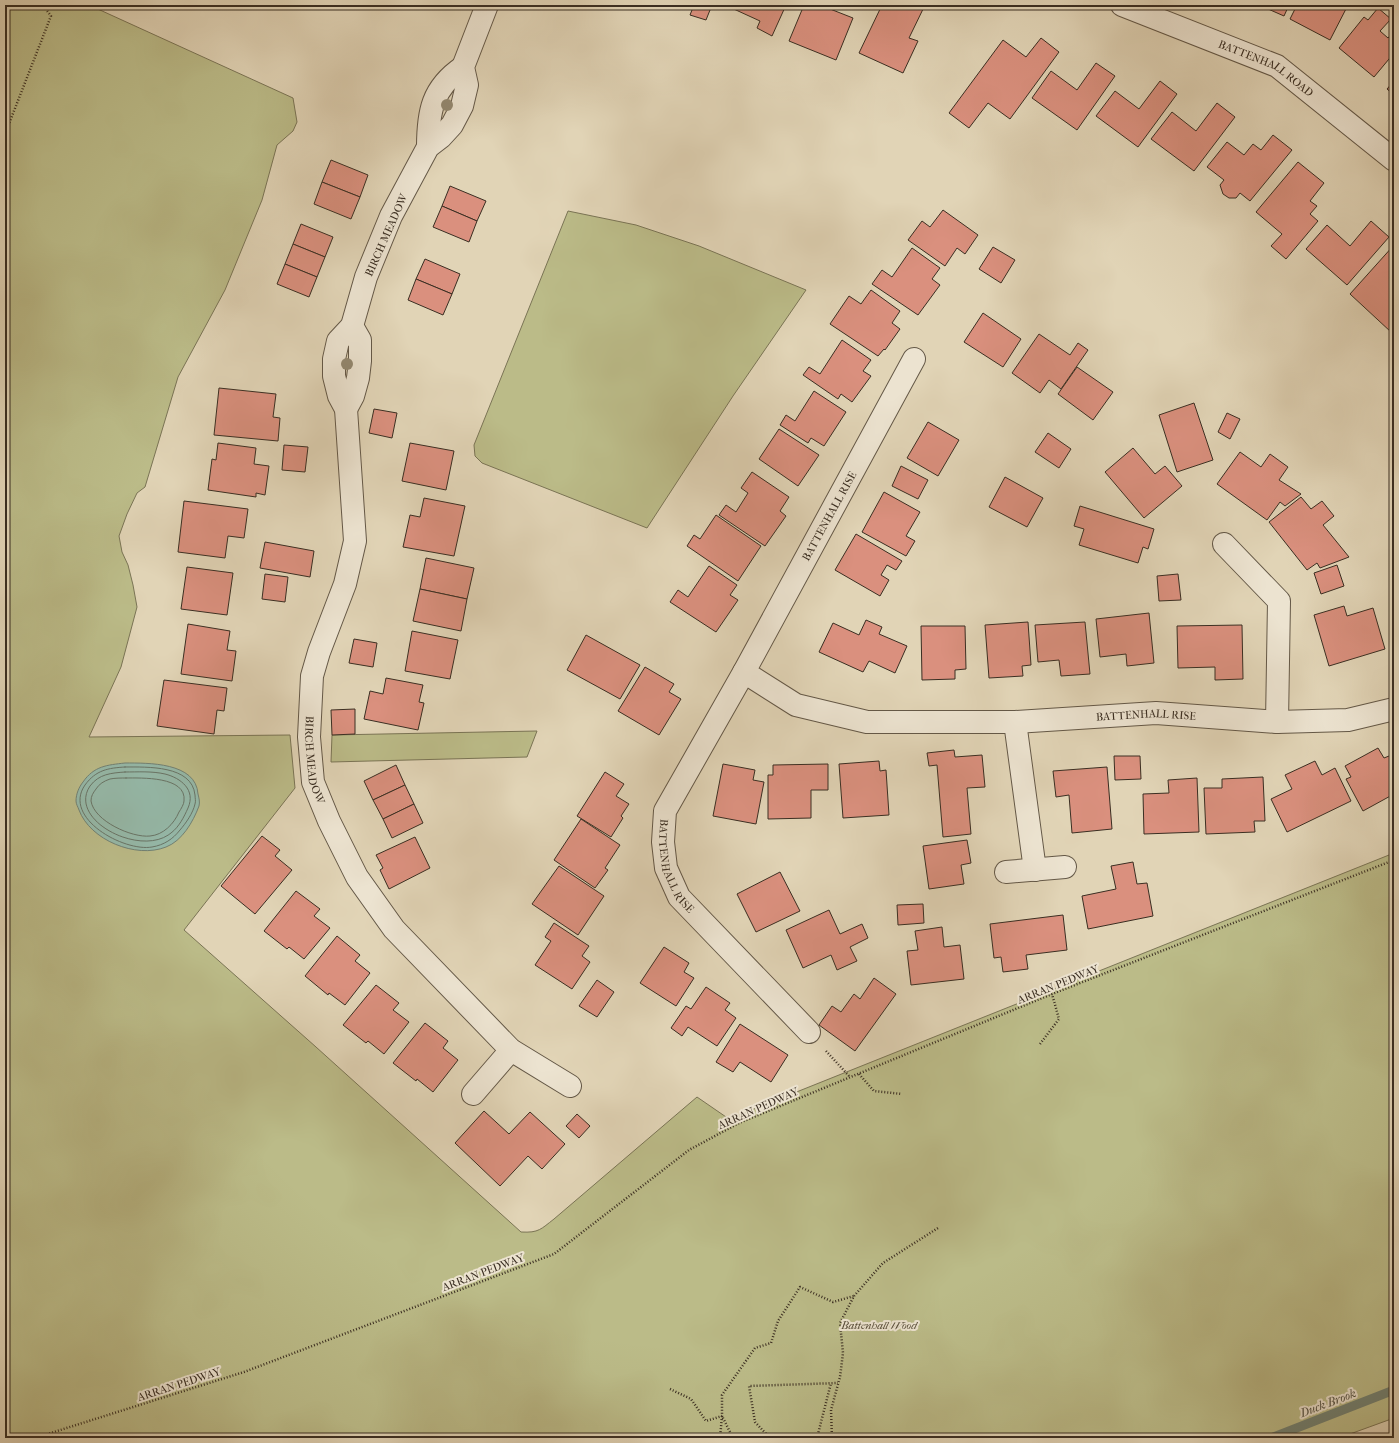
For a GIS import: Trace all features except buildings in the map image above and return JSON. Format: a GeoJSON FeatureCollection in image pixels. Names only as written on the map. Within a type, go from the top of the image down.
{"type":"FeatureCollection","features":[{"type":"Feature","properties":{"kind":"street","name":"BIRCH MEADOW"},"geometry":{"type":"LineString","coordinates":[[487,5],[463,67],[467,84],[462,106],[452,125],[441,137],[428,147],[391,216],[366,277],[352,326],[360,340],[358,378],[353,396],[346,409],[355,541],[345,584],[319,652],[312,676],[309,737],[313,782],[329,821],[357,877],[394,929],[511,1050],[570,1086]]}},
{"type":"Feature","properties":{"kind":"street","name":"BATTENHALL ROAD"},"geometry":{"type":"LineString","coordinates":[[1122,5],[1277,66],[1394,160]]}},
{"type":"Feature","properties":{"kind":"street","name":"BATTENHALL RISE"},"geometry":{"type":"LineString","coordinates":[[808,1032],[679,897],[666,868],[663,842],[665,811],[744,672],[914,359]]}},
{"type":"Feature","properties":{"kind":"street"},"geometry":{"type":"LineString","coordinates":[[1224,544],[1279,601],[1277,722]]}},
{"type":"Feature","properties":{"kind":"street","name":"BATTENHALL RISE"},"geometry":{"type":"LineString","coordinates":[[744,672],[796,705],[867,722],[1015,722],[1156,713],[1277,722],[1348,720],[1394,709]]}},
{"type":"Feature","properties":{"kind":"street"},"geometry":{"type":"LineString","coordinates":[[1015,722],[1035,870]]}},
{"type":"Feature","properties":{"kind":"street"},"geometry":{"type":"LineString","coordinates":[[1006,872],[1065,867]]}},
{"type":"Feature","properties":{"kind":"street"},"geometry":{"type":"LineString","coordinates":[[473,1094],[511,1050]]}},
{"type":"Feature","properties":{"kind":"path"},"geometry":{"type":"LineString","coordinates":[[5,134],[51,16],[45,8]]}},
{"type":"Feature","properties":{"kind":"path","name":"ARRAN PEDWAY"},"geometry":{"type":"LineString","coordinates":[[35,1438],[244,1372],[554,1254],[689,1150],[739,1123],[1052,994],[1394,860]]}},
{"type":"Feature","properties":{"kind":"path"},"geometry":{"type":"LineString","coordinates":[[1040,1044],[1059,1019],[1052,994]]}},
{"type":"Feature","properties":{"kind":"path"},"geometry":{"type":"LineString","coordinates":[[808,1032],[850,1077]]}},
{"type":"Feature","properties":{"kind":"path"},"geometry":{"type":"LineString","coordinates":[[859,1074],[874,1091],[902,1094]]}},
{"type":"Feature","properties":{"kind":"path"},"geometry":{"type":"LineString","coordinates":[[832,1438],[831,1410],[838,1384],[843,1353],[840,1323],[854,1296],[883,1264],[938,1228]]}},
{"type":"Feature","properties":{"kind":"path"},"geometry":{"type":"LineString","coordinates":[[720,1438],[722,1395],[755,1348],[771,1343],[778,1321],[800,1287],[833,1302],[854,1296]]}},
{"type":"Feature","properties":{"kind":"path"},"geometry":{"type":"LineString","coordinates":[[817,1438],[831,1384]]}},
{"type":"Feature","properties":{"kind":"path"},"geometry":{"type":"LineString","coordinates":[[770,1438],[755,1422],[749,1386],[838,1384]]}},
{"type":"Feature","properties":{"kind":"path"},"geometry":{"type":"LineString","coordinates":[[670,1389],[691,1399],[706,1421],[722,1416]]}},
{"type":"Feature","properties":{"kind":"path"},"geometry":{"type":"LineString","coordinates":[[722,1416],[732,1438]]}},
{"type":"Feature","properties":{"kind":"green space","name":"Battenhall Wood"},"geometry":{"type":"Polygon","coordinates":[[[5,5],[89,5],[293,98],[297,122],[293,131],[277,145],[262,200],[225,290],[178,377],[145,487],[137,493],[119,536],[122,552],[128,565],[137,607],[121,667],[89,737],[290,735],[295,788],[184,930],[521,1232],[532,1232],[539,1230],[554,1219],[697,1097],[729,1119],[1394,853],[1394,1418],[1339,1438],[5,1438],[5,5]]]}},
{"type":"Feature","properties":{"kind":"green space"},"geometry":{"type":"Polygon","coordinates":[[[568,211],[636,225],[699,246],[806,290],[733,396],[647,528],[482,463],[475,456],[474,445],[568,211]]]}},
{"type":"Feature","properties":{"kind":"green space"},"geometry":{"type":"Polygon","coordinates":[[[537,731],[527,757],[331,762],[332,735],[537,731]]]}},
{"type":"Feature","properties":{"kind":"water"},"geometry":{"type":"Polygon","coordinates":[[[125,763],[146,763],[169,766],[180,770],[189,776],[195,783],[199,798],[199,806],[194,818],[182,836],[172,844],[154,850],[128,848],[103,838],[85,821],[76,802],[79,788],[87,777],[96,769],[125,763]]]}},
{"type":"Feature","properties":{"kind":"waterway","name":"Duck Brook"},"geometry":{"type":"LineString","coordinates":[[1271,1438],[1394,1390]]}}]}
